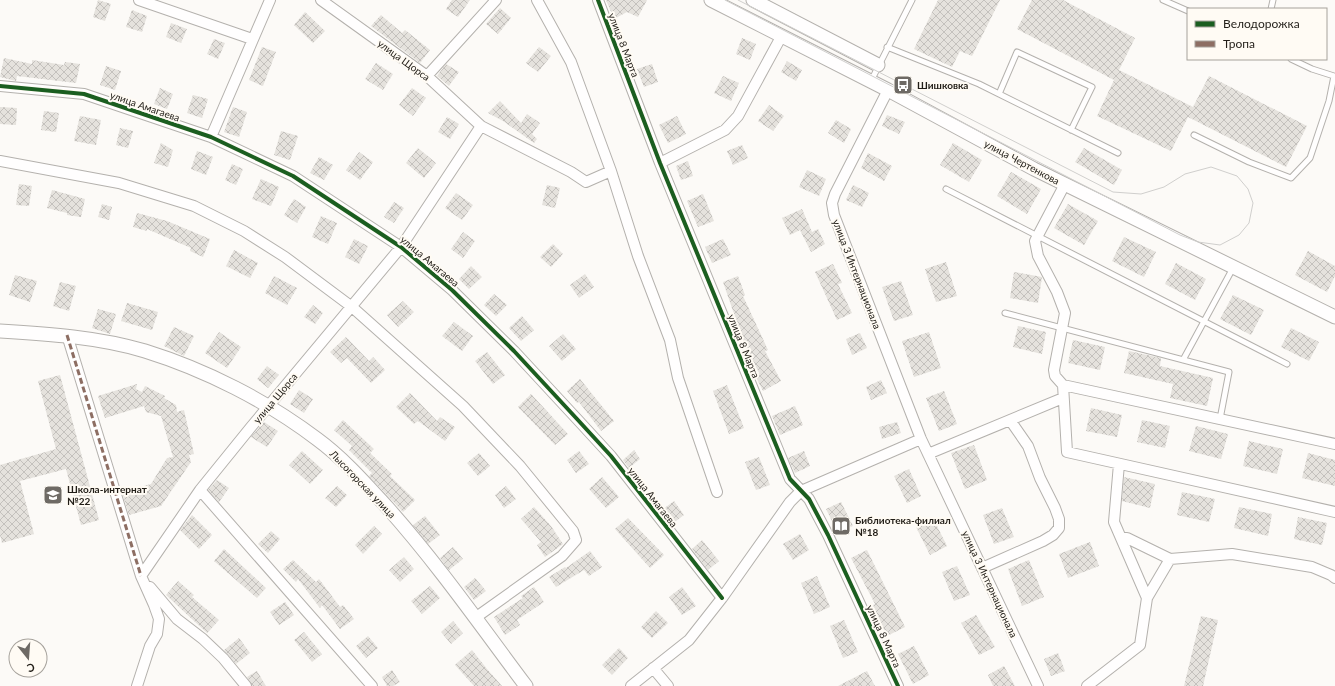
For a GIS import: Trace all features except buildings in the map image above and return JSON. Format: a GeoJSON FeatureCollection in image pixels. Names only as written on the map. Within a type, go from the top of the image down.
{"type":"FeatureCollection","features":[{"type":"Feature","properties":{"kind":"street"},"geometry":{"type":"LineString","coordinates":[[139,0],[252,39]]}},
{"type":"Feature","properties":{"kind":"street"},"geometry":{"type":"LineString","coordinates":[[211,137],[270,0]]}},
{"type":"Feature","properties":{"kind":"street","name":"улица Щорса"},"geometry":{"type":"LineString","coordinates":[[321,0],[428,76],[481,126],[571,172],[586,182],[611,171]]}},
{"type":"Feature","properties":{"kind":"street"},"geometry":{"type":"LineString","coordinates":[[428,76],[496,0]]}},
{"type":"Feature","properties":{"kind":"street"},"geometry":{"type":"LineString","coordinates":[[537,0],[571,62],[611,171],[638,256],[670,340],[678,378],[717,492]]}},
{"type":"Feature","properties":{"kind":"street","name":"улица 8 Марта"},"geometry":{"type":"LineString","coordinates":[[598,0],[660,163],[790,479],[809,499],[828,535],[898,686]]}},
{"type":"Feature","properties":{"kind":"street","name":"улица Чертенкова"},"geometry":{"type":"LineString","coordinates":[[711,0],[888,90],[1065,184],[1335,317]]}},
{"type":"Feature","properties":{"kind":"street"},"geometry":{"type":"LineString","coordinates":[[753,0],[878,65]]}},
{"type":"Feature","properties":{"kind":"street"},"geometry":{"type":"LineString","coordinates":[[660,163],[725,130],[734,121],[782,37]]}},
{"type":"Feature","properties":{"kind":"street","name":"улица Амагаева"},"geometry":{"type":"LineString","coordinates":[[0,86],[84,94],[211,137],[293,176],[402,247],[452,290],[514,351],[611,456],[722,598]]}},
{"type":"Feature","properties":{"kind":"street","name":"улица 3 Интернационала"},"geometry":{"type":"LineString","coordinates":[[888,90],[832,204],[834,215],[921,439],[1038,686]]}},
{"type":"Feature","properties":{"kind":"street","name":"улица Щорса"},"geometry":{"type":"LineString","coordinates":[[141,576],[200,490],[268,406],[402,247],[481,126]]}},
{"type":"Feature","properties":{"kind":"street"},"geometry":{"type":"LineString","coordinates":[[0,161],[119,183],[194,206],[244,232],[285,257],[352,307],[463,406],[520,466],[573,530],[576,540],[562,556],[475,618]]}},
{"type":"Feature","properties":{"kind":"street"},"geometry":{"type":"LineString","coordinates":[[1065,184],[1035,241],[1038,256],[1057,292],[1065,313],[1054,370],[1054,376],[1063,385],[1335,444]]}},
{"type":"Feature","properties":{"kind":"street","name":"Лысогорская улица"},"geometry":{"type":"LineString","coordinates":[[0,331],[67,335],[145,351],[202,372],[268,406],[318,439],[345,463],[422,546],[526,686]]}},
{"type":"Feature","properties":{"kind":"street"},"geometry":{"type":"LineString","coordinates":[[67,335],[141,576],[159,620],[157,634],[150,646],[137,686]]}},
{"type":"Feature","properties":{"kind":"street"},"geometry":{"type":"LineString","coordinates":[[1063,385],[1067,452],[1335,512]]}},
{"type":"Feature","properties":{"kind":"street"},"geometry":{"type":"LineString","coordinates":[[928,454],[1063,398]]}},
{"type":"Feature","properties":{"kind":"street"},"geometry":{"type":"LineString","coordinates":[[982,568],[1043,541],[1053,535],[1058,528],[1059,519],[1055,508],[1040,478],[1028,446],[1010,420]]}},
{"type":"Feature","properties":{"kind":"street"},"geometry":{"type":"LineString","coordinates":[[630,686],[689,640],[722,598],[790,502],[801,491],[921,439]]}},
{"type":"Feature","properties":{"kind":"street"},"geometry":{"type":"LineString","coordinates":[[1119,464],[1114,522],[1147,598]]}},
{"type":"Feature","properties":{"kind":"street"},"geometry":{"type":"LineString","coordinates":[[200,490],[372,686]]}},
{"type":"Feature","properties":{"kind":"street"},"geometry":{"type":"LineString","coordinates":[[1121,538],[1128,538],[1170,559],[1232,554],[1312,567],[1330,574],[1335,578]]}},
{"type":"Feature","properties":{"kind":"street"},"geometry":{"type":"LineString","coordinates":[[1087,686],[1140,645],[1147,598],[1170,559]]}},
{"type":"Feature","properties":{"kind":"street"},"geometry":{"type":"LineString","coordinates":[[141,576],[177,619],[203,639],[223,658],[246,686]]}},
{"type":"Feature","properties":{"kind":"street"},"geometry":{"type":"LineString","coordinates":[[653,668],[668,686]]}},
{"type":"Feature","properties":{"kind":"lane"},"geometry":{"type":"LineString","coordinates":[[870,82],[912,0]]}},
{"type":"Feature","properties":{"kind":"lane"},"geometry":{"type":"LineString","coordinates":[[1163,0],[1187,11]]}},
{"type":"Feature","properties":{"kind":"lane"},"geometry":{"type":"LineString","coordinates":[[888,47],[979,84],[1118,153]]}},
{"type":"Feature","properties":{"kind":"lane"},"geometry":{"type":"LineString","coordinates":[[1000,94],[1017,52],[1092,87],[1072,130]]}},
{"type":"Feature","properties":{"kind":"lane"},"geometry":{"type":"LineString","coordinates":[[1194,135],[1249,162],[1291,178],[1310,158],[1329,101],[1334,76],[1312,70],[1293,60]]}},
{"type":"Feature","properties":{"kind":"lane"},"geometry":{"type":"LineString","coordinates":[[946,189],[1287,364]]}},
{"type":"Feature","properties":{"kind":"lane"},"geometry":{"type":"LineString","coordinates":[[1183,360],[1233,267]]}},
{"type":"Feature","properties":{"kind":"lane"},"geometry":{"type":"LineString","coordinates":[[1005,313],[1229,372],[1220,419]]}},
{"type":"Feature","properties":{"kind":"tram line"},"geometry":{"type":"LineString","coordinates":[[725,0],[1180,235],[1198,242],[1220,245],[1239,235],[1249,223],[1253,203],[1248,189],[1237,176],[1211,167],[1185,174],[1164,187],[1141,194],[1113,192],[738,0]]}},
{"type":"Feature","properties":{"kind":"marked path"},"geometry":{"type":"LineString","coordinates":[[67,335],[141,576]]}},
{"type":"Feature","properties":{"kind":"cycle path"},"geometry":{"type":"LineString","coordinates":[[598,0],[660,163],[790,479],[809,499],[828,535],[898,686]]}},
{"type":"Feature","properties":{"kind":"cycle path"},"geometry":{"type":"LineString","coordinates":[[0,86],[84,94],[211,137],[293,176],[401,247],[452,290],[514,351],[611,456],[722,598]]}},
{"type":"Feature","properties":{"kind":"place","name":"Шишковка"},"geometry":{"type":"Point","coordinates":[903,85]}},
{"type":"Feature","properties":{"kind":"place","name":"Школа-интернат №22"},"geometry":{"type":"Point","coordinates":[53,495]}},
{"type":"Feature","properties":{"kind":"place","name":"Библиотека-филиал №18"},"geometry":{"type":"Point","coordinates":[841,526]}}]}
